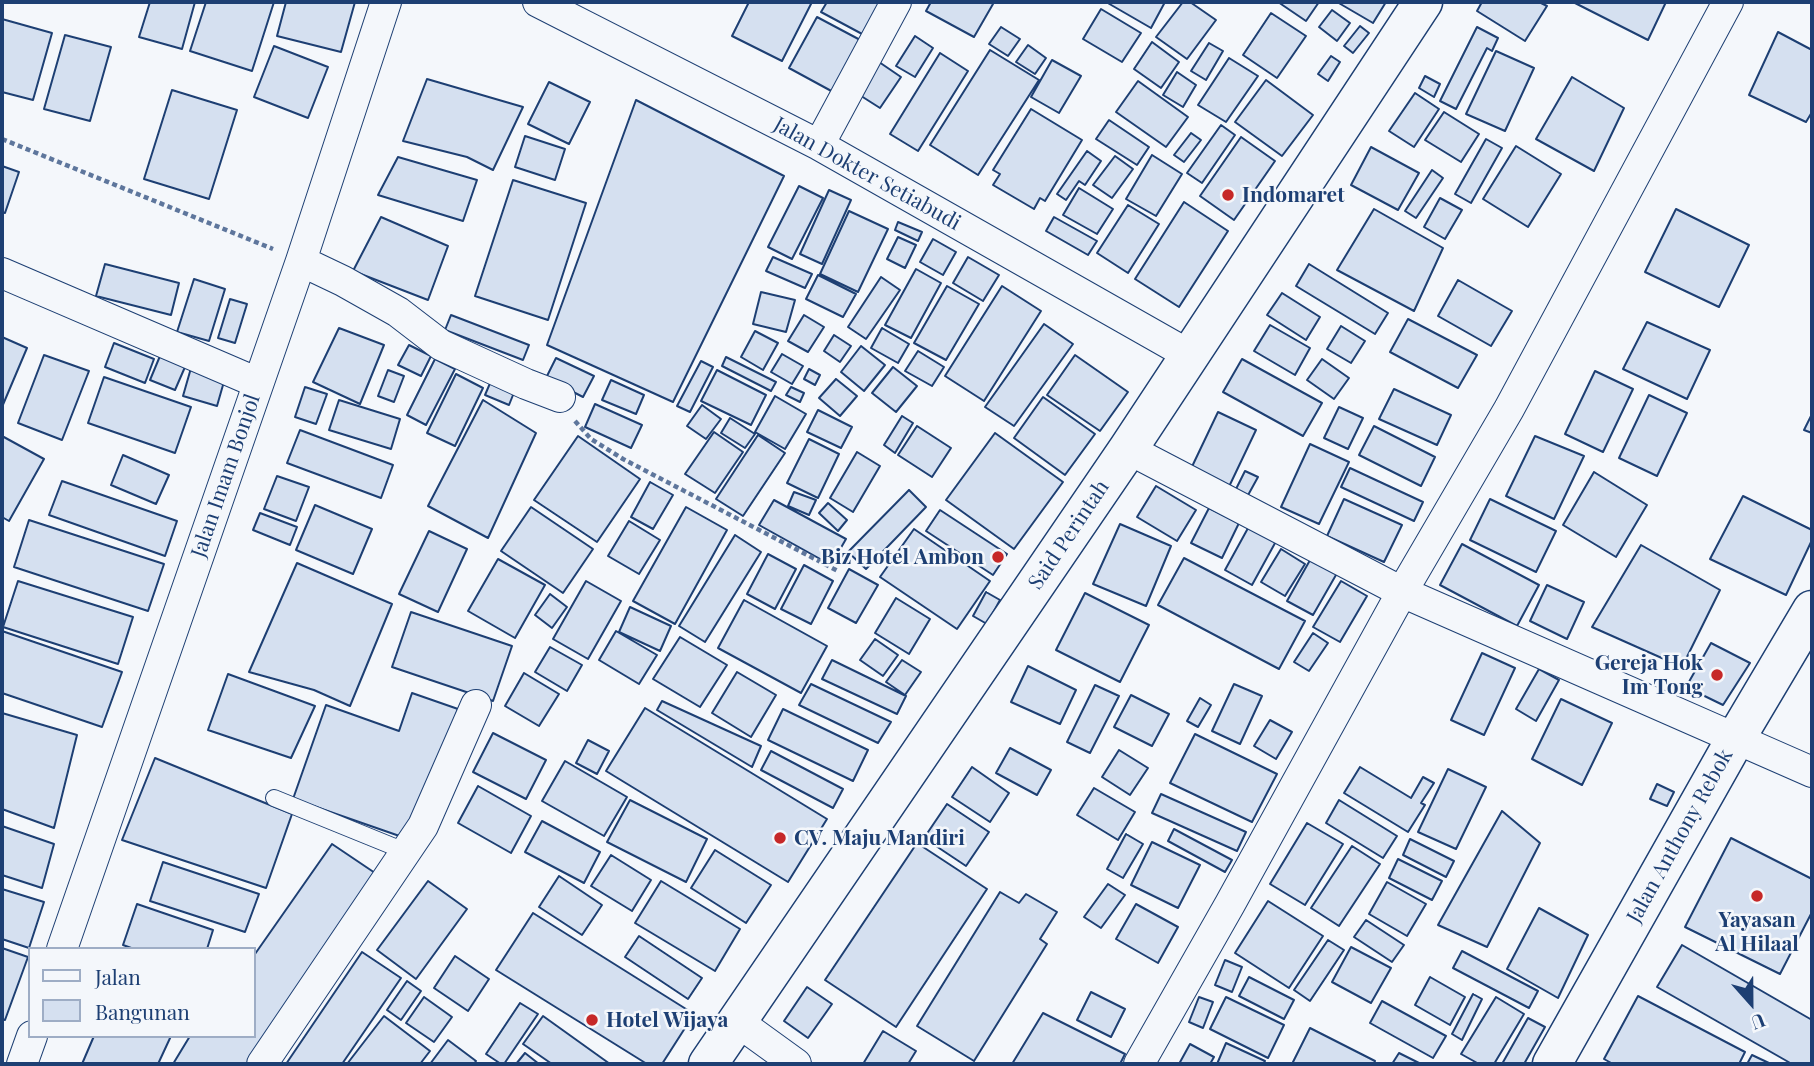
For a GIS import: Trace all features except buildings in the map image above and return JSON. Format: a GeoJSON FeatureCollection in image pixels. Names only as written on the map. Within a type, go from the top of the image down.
{"type":"FeatureCollection","features":[{"type":"Feature","properties":{"kind":"main road","name":"Said Perintah"},"geometry":{"type":"LineString","coordinates":[[708,1064],[1129,449],[1423,2]]}},
{"type":"Feature","properties":{"kind":"main road","name":"Jalan Anthony Rebok"},"geometry":{"type":"LineString","coordinates":[[1552,1064],[1736,738],[1812,610]]}},
{"type":"Feature","properties":{"kind":"street","name":"Jalan Imam Bonjol"},"geometry":{"type":"LineString","coordinates":[[63,947],[301,261],[386,2]]}},
{"type":"Feature","properties":{"kind":"street","name":"Jalan Dokter Setiabudi"},"geometry":{"type":"LineString","coordinates":[[538,2],[819,145],[1191,356]]}},
{"type":"Feature","properties":{"kind":"street"},"geometry":{"type":"LineString","coordinates":[[819,145],[896,2]]}},
{"type":"Feature","properties":{"kind":"street"},"geometry":{"type":"LineString","coordinates":[[1139,1064],[1402,592],[1508,409],[1728,2]]}},
{"type":"Feature","properties":{"kind":"street"},"geometry":{"type":"LineString","coordinates":[[301,261],[398,312],[441,345],[560,397]]}},
{"type":"Feature","properties":{"kind":"street"},"geometry":{"type":"LineString","coordinates":[[2,273],[258,383]]}},
{"type":"Feature","properties":{"kind":"street"},"geometry":{"type":"LineString","coordinates":[[1129,449],[1402,592],[1812,772]]}},
{"type":"Feature","properties":{"kind":"street"},"geometry":{"type":"LineString","coordinates":[[262,1064],[423,826],[476,705]]}},
{"type":"Feature","properties":{"kind":"street"},"geometry":{"type":"LineString","coordinates":[[737,1022],[796,1064]]}},
{"type":"Feature","properties":{"kind":"street"},"geometry":{"type":"LineString","coordinates":[[22,1064],[31,1038]]}},
{"type":"Feature","properties":{"kind":"lane"},"geometry":{"type":"LineString","coordinates":[[274,798],[407,852]]}},
{"type":"Feature","properties":{"kind":"path"},"geometry":{"type":"LineString","coordinates":[[2,139],[301,261]]}},
{"type":"Feature","properties":{"kind":"path"},"geometry":{"type":"LineString","coordinates":[[560,397],[591,439],[681,491],[838,571]]}},
{"type":"Feature","properties":{"kind":"place","name":"Indomaret"},"geometry":{"type":"Point","coordinates":[1228,195]}},
{"type":"Feature","properties":{"kind":"place","name":"Biz Hotel Ambon"},"geometry":{"type":"Point","coordinates":[998,557]}},
{"type":"Feature","properties":{"kind":"place","name":"Gereja Hok Im Tong"},"geometry":{"type":"Point","coordinates":[1717,675]}},
{"type":"Feature","properties":{"kind":"place","name":"CV. Maju Mandiri"},"geometry":{"type":"Point","coordinates":[780,838]}},
{"type":"Feature","properties":{"kind":"place","name":"Yayasan Al Hilaal"},"geometry":{"type":"Point","coordinates":[1757,896]}},
{"type":"Feature","properties":{"kind":"place","name":"Hotel Wijaya"},"geometry":{"type":"Point","coordinates":[592,1020]}}]}
